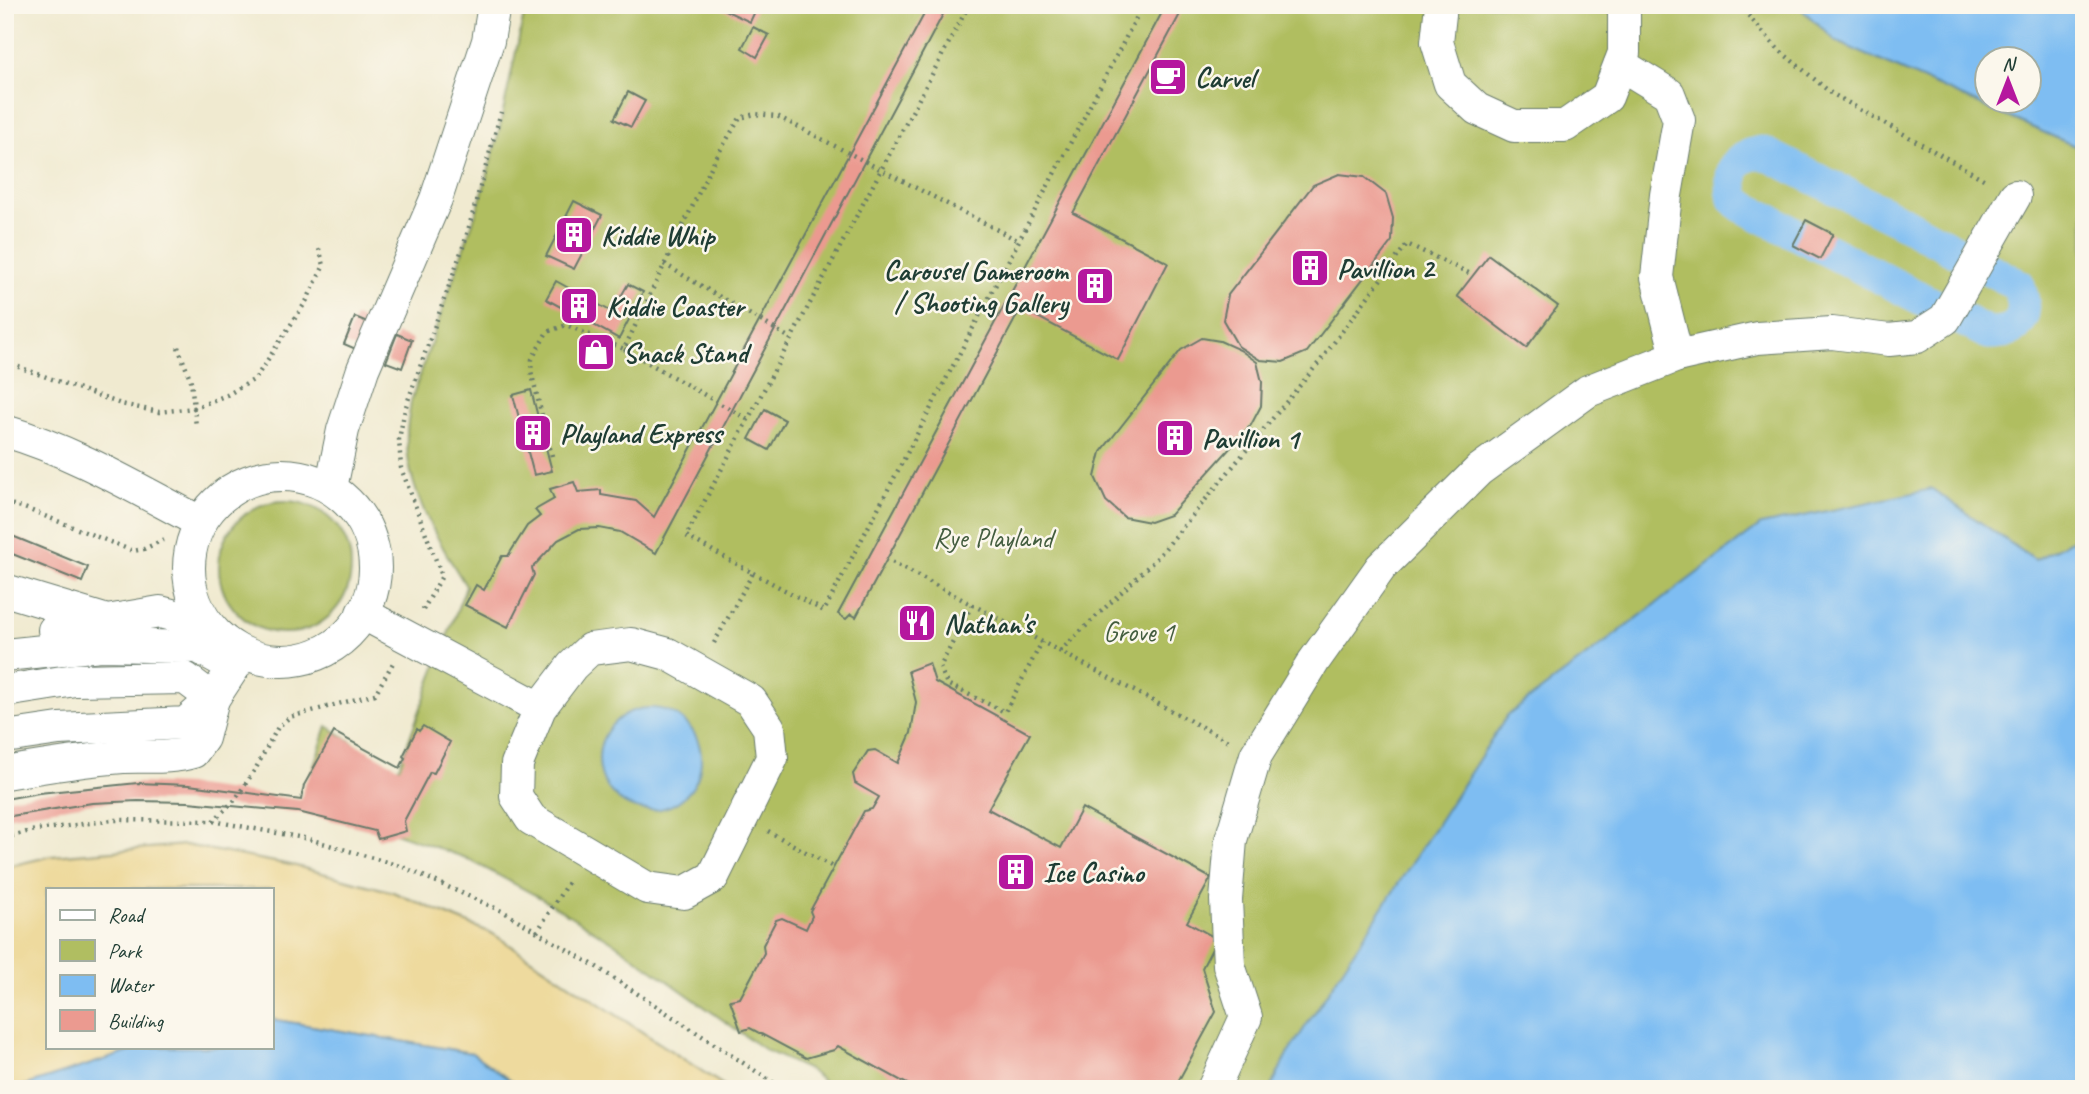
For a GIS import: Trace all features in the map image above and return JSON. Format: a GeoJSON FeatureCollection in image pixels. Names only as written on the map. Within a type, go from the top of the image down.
{"type":"FeatureCollection","features":[{"type":"Feature","properties":{"kind":"street"},"geometry":{"type":"LineString","coordinates":[[331,488],[343,430],[363,369],[436,199],[488,41],[494,5]]}},
{"type":"Feature","properties":{"kind":"street"},"geometry":{"type":"LineString","coordinates":[[1441,5],[1437,42],[1450,84],[1477,109],[1514,125],[1565,125],[1607,97],[1624,52],[1624,10],[1621,5]]}},
{"type":"Feature","properties":{"kind":"street"},"geometry":{"type":"LineString","coordinates":[[1620,64],[1669,94],[1679,120],[1666,195],[1657,277],[1677,356]]}},
{"type":"Feature","properties":{"kind":"street"},"geometry":{"type":"LineString","coordinates":[[1213,1089],[1245,1017],[1229,965],[1226,900],[1231,840],[1256,755],[1314,661],[1381,567],[1479,470],[1588,391],[1677,356],[1757,338],[1832,333],[1889,340],[1917,337],[1945,319],[2015,196]]}},
{"type":"Feature","properties":{"kind":"street"},"geometry":{"type":"LineString","coordinates":[[5,431],[28,438],[104,472],[200,522]]}},
{"type":"Feature","properties":{"kind":"street"},"geometry":{"type":"LineString","coordinates":[[5,655],[101,645],[198,647],[238,660],[282,662],[322,653],[354,629],[373,593],[375,553],[361,516],[331,488],[296,475],[258,477],[225,494],[200,522],[189,558],[192,596],[207,624],[238,660]]}},
{"type":"Feature","properties":{"kind":"street"},"geometry":{"type":"LineString","coordinates":[[5,590],[108,621]]}},
{"type":"Feature","properties":{"kind":"street"},"geometry":{"type":"LineString","coordinates":[[5,638],[160,612],[207,624]]}},
{"type":"Feature","properties":{"kind":"street"},"geometry":{"type":"LineString","coordinates":[[362,613],[540,708]]}},
{"type":"Feature","properties":{"kind":"street"},"geometry":{"type":"LineString","coordinates":[[631,645],[667,654],[751,701],[769,728],[772,758],[713,877],[684,893],[647,888],[531,819],[516,796],[517,764],[540,708],[572,666],[590,649],[631,645]]}},
{"type":"Feature","properties":{"kind":"street"},"geometry":{"type":"LineString","coordinates":[[5,737],[59,729],[186,723],[213,699],[238,660]]}},
{"type":"Feature","properties":{"kind":"street"},"geometry":{"type":"LineString","coordinates":[[5,691],[75,680],[186,678],[213,699]]}},
{"type":"Feature","properties":{"kind":"street"},"geometry":{"type":"LineString","coordinates":[[5,774],[60,762],[127,757],[176,757],[193,752],[202,738],[213,699]]}},
{"type":"Feature","properties":{"kind":"path"},"geometry":{"type":"LineString","coordinates":[[969,5],[686,536],[824,611],[1143,5]]}},
{"type":"Feature","properties":{"kind":"path"},"geometry":{"type":"LineString","coordinates":[[1739,5],[1778,49],[1831,93],[2015,196]]}},
{"type":"Feature","properties":{"kind":"path"},"geometry":{"type":"LineString","coordinates":[[422,612],[442,576],[401,468],[399,439],[405,409],[465,242],[504,102]]}},
{"type":"Feature","properties":{"kind":"path"},"geometry":{"type":"LineString","coordinates":[[624,349],[715,159],[740,118],[755,114],[776,116],[1018,242]]}},
{"type":"Feature","properties":{"kind":"path"},"geometry":{"type":"LineString","coordinates":[[1060,652],[1167,547],[1321,359],[1407,244],[1473,275]]}},
{"type":"Feature","properties":{"kind":"path"},"geometry":{"type":"LineString","coordinates":[[5,362],[121,404],[159,412],[194,408],[227,395],[256,379],[307,300],[324,265],[319,249]]}},
{"type":"Feature","properties":{"kind":"path"},"geometry":{"type":"LineString","coordinates":[[664,264],[790,338]]}},
{"type":"Feature","properties":{"kind":"path"},"geometry":{"type":"LineString","coordinates":[[552,456],[531,371],[533,359],[547,332],[566,325],[624,349],[747,419]]}},
{"type":"Feature","properties":{"kind":"path"},"geometry":{"type":"LineString","coordinates":[[178,347],[191,381],[196,426]]}},
{"type":"Feature","properties":{"kind":"path"},"geometry":{"type":"LineString","coordinates":[[5,503],[22,507],[133,551],[144,550],[200,522]]}},
{"type":"Feature","properties":{"kind":"path"},"geometry":{"type":"LineString","coordinates":[[892,562],[1256,755]]}},
{"type":"Feature","properties":{"kind":"path"},"geometry":{"type":"LineString","coordinates":[[698,671],[753,573]]}},
{"type":"Feature","properties":{"kind":"path"},"geometry":{"type":"LineString","coordinates":[[972,605],[940,667],[947,684],[1005,712],[1042,642]]}},
{"type":"Feature","properties":{"kind":"path"},"geometry":{"type":"LineString","coordinates":[[213,821],[235,800],[278,727],[290,718],[375,694],[395,659]]}},
{"type":"Feature","properties":{"kind":"path"},"geometry":{"type":"LineString","coordinates":[[743,817],[834,867]]}},
{"type":"Feature","properties":{"kind":"path"},"geometry":{"type":"LineString","coordinates":[[5,838],[30,831],[113,820],[213,821],[309,839],[403,867],[504,912],[783,1089]]}},
{"type":"Feature","properties":{"kind":"path"},"geometry":{"type":"LineString","coordinates":[[537,932],[587,852]]}},
{"type":"Feature","properties":{"kind":"green space","name":"Rye Playland"},"geometry":{"type":"Polygon","coordinates":[[[526,5],[1797,5],[1837,42],[1974,102],[1974,116],[2006,116],[2084,150],[2084,534],[2035,560],[1932,489],[1287,1055],[1270,1089],[832,1089],[811,1071],[765,1050],[616,944],[541,898],[466,858],[375,826],[300,808],[327,726],[397,772],[466,586],[435,533],[417,494],[408,454],[407,426],[411,401],[480,201],[497,140],[526,5]]]}},
{"type":"Feature","properties":{"kind":"green space"},"geometry":{"type":"Polygon","coordinates":[[[285,501],[310,506],[332,520],[346,542],[351,567],[346,592],[332,614],[310,628],[285,633],[260,628],[238,614],[224,592],[219,567],[224,542],[238,520],[260,506],[285,501]]]}},
{"type":"Feature","properties":{"kind":"sand"},"geometry":{"type":"Polygon","coordinates":[[[185,845],[296,866],[393,892],[493,934],[729,1089],[522,1089],[472,1053],[273,1019],[273,888],[46,888],[46,1048],[141,1048],[14,1089],[5,1089],[5,867],[52,856],[185,845]]]}},
{"type":"Feature","properties":{"kind":"water"},"geometry":{"type":"Polygon","coordinates":[[[1797,5],[2084,5],[2084,150],[2006,116],[2044,116],[2044,46],[1974,46],[1974,102],[1837,42],[1797,5]]]}},
{"type":"Feature","properties":{"kind":"water"},"geometry":{"type":"Polygon","coordinates":[[[1932,489],[2035,560],[2084,534],[2084,1089],[1270,1089],[1287,1055],[1507,716],[1761,525],[1932,489]]]}},
{"type":"Feature","properties":{"kind":"water"},"geometry":{"type":"Polygon","coordinates":[[[650,708],[669,712],[686,723],[697,740],[701,759],[697,778],[686,795],[669,806],[650,810],[631,806],[614,795],[603,778],[599,759],[603,740],[614,723],[631,712],[650,708]]]}},
{"type":"Feature","properties":{"kind":"water"},"geometry":{"type":"Polygon","coordinates":[[[273,1019],[472,1053],[522,1089],[14,1089],[141,1048],[273,1048],[273,1019]]]}},
{"type":"Feature","properties":{"kind":"building"},"geometry":{"type":"Polygon","coordinates":[[[714,5],[758,5],[750,22],[714,5]]]}},
{"type":"Feature","properties":{"kind":"building"},"geometry":{"type":"Polygon","coordinates":[[[929,5],[948,5],[656,553],[620,532],[599,528],[579,529],[558,540],[532,568],[534,575],[508,627],[465,605],[476,585],[484,590],[502,556],[508,556],[527,526],[540,516],[535,510],[554,499],[550,489],[574,482],[578,492],[601,490],[601,495],[636,501],[654,517],[929,5]]]}},
{"type":"Feature","properties":{"kind":"building"},"geometry":{"type":"Polygon","coordinates":[[[1166,5],[1185,5],[1073,213],[1168,263],[1118,360],[1021,308],[856,617],[851,614],[846,619],[838,614],[1166,5]]]}},
{"type":"Feature","properties":{"kind":"building"},"geometry":{"type":"Polygon","coordinates":[[[753,27],[769,35],[757,57],[742,48],[753,27]]]}},
{"type":"Feature","properties":{"kind":"building"},"geometry":{"type":"Polygon","coordinates":[[[628,92],[645,101],[631,127],[614,119],[628,92]]]}},
{"type":"Feature","properties":{"kind":"building","name":"Pavillion 2"},"geometry":{"type":"Polygon","coordinates":[[[1339,174],[1364,177],[1386,194],[1393,218],[1392,241],[1307,352],[1283,362],[1260,360],[1238,346],[1223,320],[1228,295],[1313,185],[1339,174]]]}},
{"type":"Feature","properties":{"kind":"building","name":"Kiddie Whip"},"geometry":{"type":"Polygon","coordinates":[[[574,201],[602,215],[574,269],[546,256],[574,201]]]}},
{"type":"Feature","properties":{"kind":"building"},"geometry":{"type":"Polygon","coordinates":[[[1806,220],[1833,234],[1820,259],[1793,245],[1806,220]]]}},
{"type":"Feature","properties":{"kind":"building"},"geometry":{"type":"Polygon","coordinates":[[[1489,255],[1558,306],[1526,348],[1457,296],[1489,255]]]}},
{"type":"Feature","properties":{"kind":"building","name":"Kiddie Coaster"},"geometry":{"type":"Polygon","coordinates":[[[556,281],[612,312],[628,284],[643,292],[619,339],[546,299],[556,281]]]}},
{"type":"Feature","properties":{"kind":"building"},"geometry":{"type":"Polygon","coordinates":[[[355,317],[370,323],[358,350],[344,344],[355,317]]]}},
{"type":"Feature","properties":{"kind":"building"},"geometry":{"type":"Polygon","coordinates":[[[397,334],[412,340],[402,368],[386,362],[397,334]]]}},
{"type":"Feature","properties":{"kind":"building","name":"Pavillion 1"},"geometry":{"type":"Polygon","coordinates":[[[1202,338],[1220,341],[1257,362],[1262,382],[1261,406],[1251,425],[1170,515],[1150,522],[1124,517],[1106,501],[1095,477],[1101,452],[1181,350],[1202,338]]]}},
{"type":"Feature","properties":{"kind":"building","name":"Playland Express"},"geometry":{"type":"Polygon","coordinates":[[[531,390],[552,471],[534,475],[513,395],[531,390]]]}},
{"type":"Feature","properties":{"kind":"building"},"geometry":{"type":"Polygon","coordinates":[[[765,409],[785,420],[769,450],[749,439],[765,409]]]}},
{"type":"Feature","properties":{"kind":"building"},"geometry":{"type":"Polygon","coordinates":[[[5,533],[88,567],[82,582],[5,551],[5,533]]]}},
{"type":"Feature","properties":{"kind":"building","name":"Ice Casino"},"geometry":{"type":"Polygon","coordinates":[[[929,663],[935,682],[1030,734],[988,809],[1061,848],[1082,808],[1211,878],[1187,922],[1217,939],[1202,968],[1216,1012],[1174,1089],[916,1089],[838,1046],[834,1050],[806,1058],[750,1028],[741,1031],[730,1000],[740,998],[764,953],[763,945],[776,920],[782,918],[806,929],[812,916],[810,911],[864,811],[872,809],[879,797],[855,783],[853,774],[868,751],[875,750],[898,763],[911,733],[916,702],[908,671],[929,663]]]}},
{"type":"Feature","properties":{"kind":"building"},"geometry":{"type":"Polygon","coordinates":[[[423,726],[450,742],[434,773],[430,772],[404,821],[406,831],[378,839],[375,831],[298,812],[188,802],[92,803],[5,817],[5,799],[138,783],[189,785],[301,800],[304,785],[334,732],[400,768],[417,729],[419,731],[423,726]]]}},
{"type":"Feature","properties":{"kind":"waterway"},"geometry":{"type":"LineString","coordinates":[[1762,152],[1905,223],[2018,285],[2022,295],[2023,313],[2016,326],[2009,330],[1988,333],[1742,206],[1734,199],[1732,181],[1735,167],[1752,154],[1762,152]]}},
{"type":"Feature","properties":{"kind":"place","name":"Carvel"},"geometry":{"type":"Point","coordinates":[1168,77]}},
{"type":"Feature","properties":{"kind":"place","name":"Kiddie Whip"},"geometry":{"type":"Point","coordinates":[574,235]}},
{"type":"Feature","properties":{"kind":"place","name":"Pavillion 2"},"geometry":{"type":"Point","coordinates":[1310,268]}},
{"type":"Feature","properties":{"kind":"place","name":"Carousel Gameroom / Shooting Gallery"},"geometry":{"type":"Point","coordinates":[1095,286]}},
{"type":"Feature","properties":{"kind":"place","name":"Kiddie Coaster"},"geometry":{"type":"Point","coordinates":[579,306]}},
{"type":"Feature","properties":{"kind":"place","name":"Snack Stand"},"geometry":{"type":"Point","coordinates":[596,352]}},
{"type":"Feature","properties":{"kind":"place","name":"Playland Express"},"geometry":{"type":"Point","coordinates":[533,433]}},
{"type":"Feature","properties":{"kind":"place","name":"Pavillion 1"},"geometry":{"type":"Point","coordinates":[1175,438]}},
{"type":"Feature","properties":{"kind":"place","name":"Nathan's"},"geometry":{"type":"Point","coordinates":[917,623]}},
{"type":"Feature","properties":{"kind":"place","name":"Ice Casino"},"geometry":{"type":"Point","coordinates":[1016,872]}},
{"type":"Feature","properties":{"kind":"park label","name":"Grove 1"},"geometry":{"type":"Point","coordinates":[1139,631]}}]}
